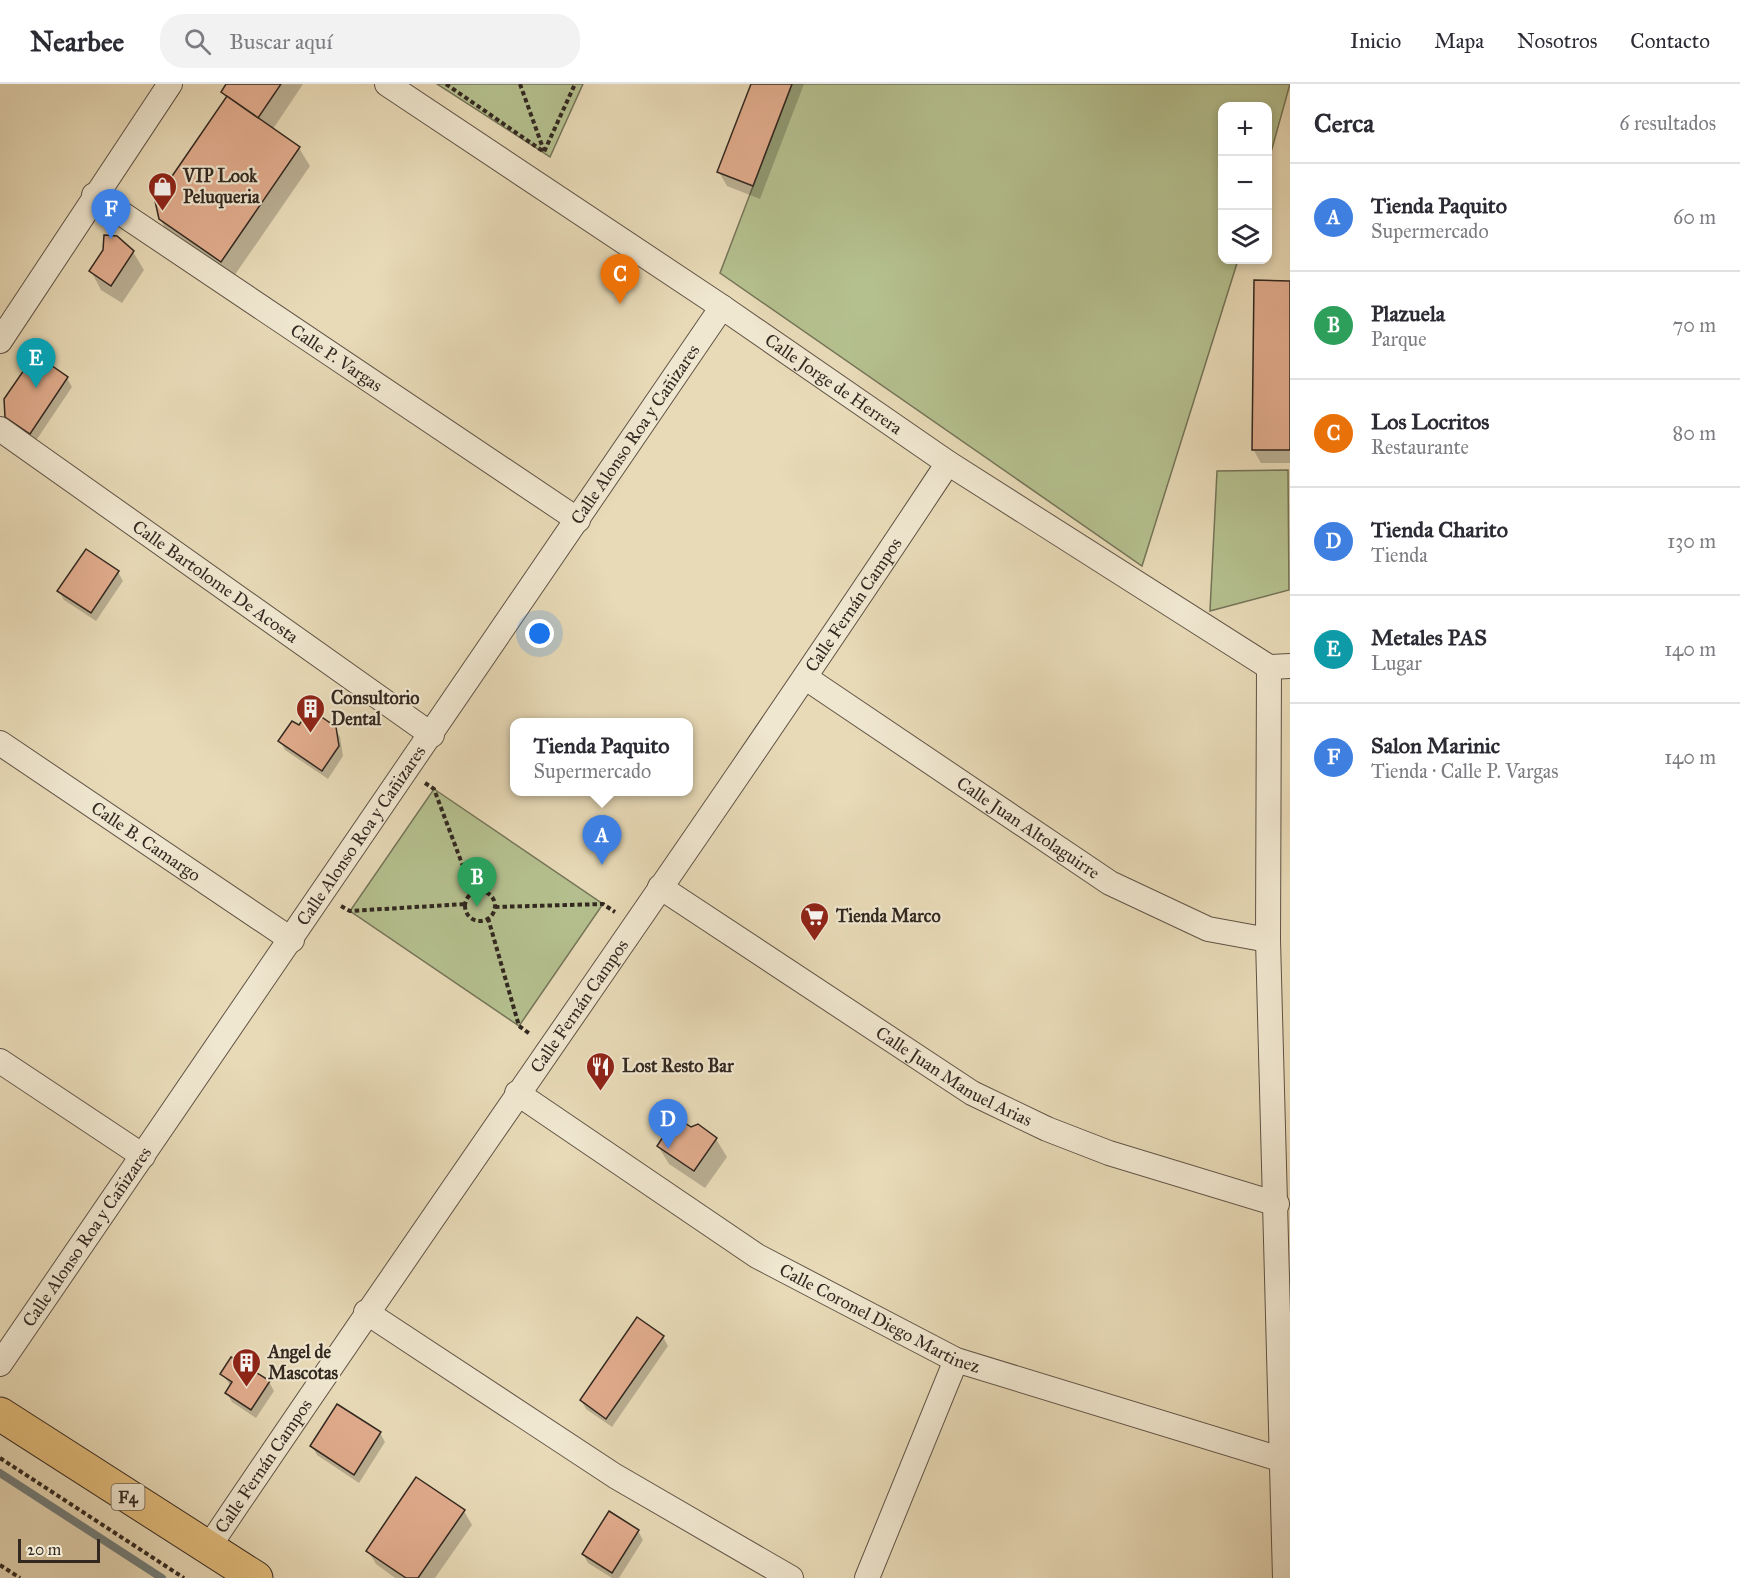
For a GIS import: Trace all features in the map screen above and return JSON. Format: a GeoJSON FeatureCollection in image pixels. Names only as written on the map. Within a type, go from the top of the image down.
{"type":"FeatureCollection","features":[{"type":"Feature","properties":{"kind":"highway","name":"F4"},"geometry":{"type":"LineString","coordinates":[[0,1414],[256,1578]]}},
{"type":"Feature","properties":{"kind":"street"},"geometry":{"type":"LineString","coordinates":[[0,341],[94,195],[170,84]]}},
{"type":"Feature","properties":{"kind":"street","name":"Calle Jorge de Herrera"},"geometry":{"type":"LineString","coordinates":[[387,84],[948,462],[1280,666]]}},
{"type":"Feature","properties":{"kind":"street","name":"Calle P. Vargas"},"geometry":{"type":"LineString","coordinates":[[94,195],[578,520]]}},
{"type":"Feature","properties":{"kind":"street","name":"Calle Alonso Roa y Cañizares"},"geometry":{"type":"LineString","coordinates":[[0,1364],[722,308]]}},
{"type":"Feature","properties":{"kind":"street","name":"Calle Bartolome De Acosta"},"geometry":{"type":"LineString","coordinates":[[0,429],[432,735]]}},
{"type":"Feature","properties":{"kind":"street","name":"Calle Fernán Campos"},"geometry":{"type":"LineString","coordinates":[[208,1548],[366,1312],[806,678],[948,462]]}},
{"type":"Feature","properties":{"kind":"street"},"geometry":{"type":"LineString","coordinates":[[1280,666],[1268,940],[1277,1204],[1284,1249],[1285,1578]]}},
{"type":"Feature","properties":{"kind":"street","name":"Calle Juan Altolaguirre"},"geometry":{"type":"LineString","coordinates":[[806,678],[1110,883],[1208,929],[1268,940]]}},
{"type":"Feature","properties":{"kind":"street","name":"Calle B. Camargo"},"geometry":{"type":"LineString","coordinates":[[0,743],[292,940]]}},
{"type":"Feature","properties":{"kind":"street","name":"Calle Juan Manuel Arias"},"geometry":{"type":"LineString","coordinates":[[660,887],[972,1093],[1047,1129],[1109,1153],[1277,1204]]}},
{"type":"Feature","properties":{"kind":"street"},"geometry":{"type":"LineString","coordinates":[[0,1061],[142,1156]]}},
{"type":"Feature","properties":{"kind":"street","name":"Calle Coronel Diego Martinez"},"geometry":{"type":"LineString","coordinates":[[517,1093],[757,1256],[956,1360],[1283,1460]]}},
{"type":"Feature","properties":{"kind":"street"},"geometry":{"type":"LineString","coordinates":[[366,1312],[615,1476],[791,1578]]}},
{"type":"Feature","properties":{"kind":"street"},"geometry":{"type":"LineString","coordinates":[[867,1578],[956,1360]]}},
{"type":"Feature","properties":{"kind":"path"},"geometry":{"type":"LineString","coordinates":[[446,84],[544,152]]}},
{"type":"Feature","properties":{"kind":"path"},"geometry":{"type":"LineString","coordinates":[[520,84],[544,152]]}},
{"type":"Feature","properties":{"kind":"path"},"geometry":{"type":"LineString","coordinates":[[544,152],[575,84]]}},
{"type":"Feature","properties":{"kind":"path"},"geometry":{"type":"LineString","coordinates":[[408,769],[434,789],[472,893],[466,904],[466,911],[473,919],[488,918]]}},
{"type":"Feature","properties":{"kind":"path"},"geometry":{"type":"LineString","coordinates":[[472,893],[488,893],[495,902],[495,907],[488,918],[519,1026],[549,1047]]}},
{"type":"Feature","properties":{"kind":"path"},"geometry":{"type":"LineString","coordinates":[[322,895],[350,910],[466,904]]}},
{"type":"Feature","properties":{"kind":"path"},"geometry":{"type":"LineString","coordinates":[[495,907],[603,904],[634,925]]}},
{"type":"Feature","properties":{"kind":"path"},"geometry":{"type":"LineString","coordinates":[[0,1458],[184,1578]]}},
{"type":"Feature","properties":{"kind":"path"},"geometry":{"type":"LineString","coordinates":[[0,1564],[21,1578]]}},
{"type":"Feature","properties":{"kind":"green space"},"geometry":{"type":"Polygon","coordinates":[[[437,84],[583,84],[550,157],[437,84]]]}},
{"type":"Feature","properties":{"kind":"green space"},"geometry":{"type":"Polygon","coordinates":[[[792,84],[1290,84],[1272,149],[1272,102],[1218,102],[1218,264],[1237,264],[1142,566],[720,273],[792,84]]]}},
{"type":"Feature","properties":{"kind":"green space"},"geometry":{"type":"Polygon","coordinates":[[[1288,470],[1289,590],[1210,611],[1217,471],[1288,470]]]}},
{"type":"Feature","properties":{"kind":"green space"},"geometry":{"type":"Polygon","coordinates":[[[434,789],[603,904],[519,1026],[350,911],[434,789]]]}},
{"type":"Feature","properties":{"kind":"building"},"geometry":{"type":"Polygon","coordinates":[[[226,84],[281,84],[258,118],[221,92],[226,84]]]}},
{"type":"Feature","properties":{"kind":"building"},"geometry":{"type":"Polygon","coordinates":[[[751,84],[792,84],[753,186],[717,172],[751,84]]]}},
{"type":"Feature","properties":{"kind":"building"},"geometry":{"type":"Polygon","coordinates":[[[227,96],[300,147],[221,262],[159,219],[155,201],[227,96]]]}},
{"type":"Feature","properties":{"kind":"building"},"geometry":{"type":"Polygon","coordinates":[[[104,235],[117,236],[134,251],[111,286],[89,271],[103,250],[104,235]]]}},
{"type":"Feature","properties":{"kind":"building"},"geometry":{"type":"Polygon","coordinates":[[[1254,280],[1290,281],[1290,450],[1252,450],[1254,280]]]}},
{"type":"Feature","properties":{"kind":"building"},"geometry":{"type":"Polygon","coordinates":[[[35,354],[68,377],[30,434],[5,417],[4,399],[35,354]]]}},
{"type":"Feature","properties":{"kind":"building"},"geometry":{"type":"Polygon","coordinates":[[[86,549],[119,571],[91,613],[57,591],[86,549]]]}},
{"type":"Feature","properties":{"kind":"building","name":"Consultorio Dental"},"geometry":{"type":"Polygon","coordinates":[[[310,709],[336,727],[339,746],[322,771],[278,741],[292,721],[299,725],[310,709]]]}},
{"type":"Feature","properties":{"kind":"building"},"geometry":{"type":"Polygon","coordinates":[[[676,1117],[691,1127],[698,1124],[717,1138],[694,1171],[657,1146],[676,1117]]]}},
{"type":"Feature","properties":{"kind":"building"},"geometry":{"type":"Polygon","coordinates":[[[637,1317],[664,1336],[606,1419],[580,1400],[637,1317]]]}},
{"type":"Feature","properties":{"kind":"building","name":"Angel de Mascotas"},"geometry":{"type":"Polygon","coordinates":[[[231,1357],[270,1381],[251,1410],[225,1393],[232,1382],[220,1374],[231,1357]]]}},
{"type":"Feature","properties":{"kind":"building"},"geometry":{"type":"Polygon","coordinates":[[[337,1404],[381,1432],[354,1475],[310,1446],[337,1404]]]}},
{"type":"Feature","properties":{"kind":"building"},"geometry":{"type":"Polygon","coordinates":[[[416,1477],[465,1510],[418,1578],[406,1578],[366,1551],[416,1477]]]}},
{"type":"Feature","properties":{"kind":"building"},"geometry":{"type":"Polygon","coordinates":[[[609,1511],[639,1530],[612,1573],[582,1554],[609,1511]]]}},
{"type":"Feature","properties":{"kind":"waterway"},"geometry":{"type":"LineString","coordinates":[[0,1473],[162,1578]]}},
{"type":"Feature","properties":{"kind":"place","name":"VIP Look Peluqueria"},"geometry":{"type":"Point","coordinates":[162,212]}},
{"type":"Feature","properties":{"kind":"place","name":"Salon Marinic"},"geometry":{"type":"Point","coordinates":[111,239]}},
{"type":"Feature","properties":{"kind":"place","name":"Los Locritos"},"geometry":{"type":"Point","coordinates":[620,304]}},
{"type":"Feature","properties":{"kind":"place","name":"Metales PAS"},"geometry":{"type":"Point","coordinates":[36,388]}},
{"type":"Feature","properties":{"kind":"place","name":"Consultorio Dental"},"geometry":{"type":"Point","coordinates":[310,734]}},
{"type":"Feature","properties":{"kind":"place","name":"Tienda Paquito"},"geometry":{"type":"Point","coordinates":[602,865]}},
{"type":"Feature","properties":{"kind":"place","name":"Plazuela"},"geometry":{"type":"Point","coordinates":[477,907]}},
{"type":"Feature","properties":{"kind":"place","name":"Tienda Marco"},"geometry":{"type":"Point","coordinates":[815,942]}},
{"type":"Feature","properties":{"kind":"place","name":"Lost Resto Bar"},"geometry":{"type":"Point","coordinates":[601,1092]}},
{"type":"Feature","properties":{"kind":"place","name":"Tienda Charito"},"geometry":{"type":"Point","coordinates":[668,1149]}},
{"type":"Feature","properties":{"kind":"place","name":"Angel de Mascotas"},"geometry":{"type":"Point","coordinates":[247,1388]}}]}
